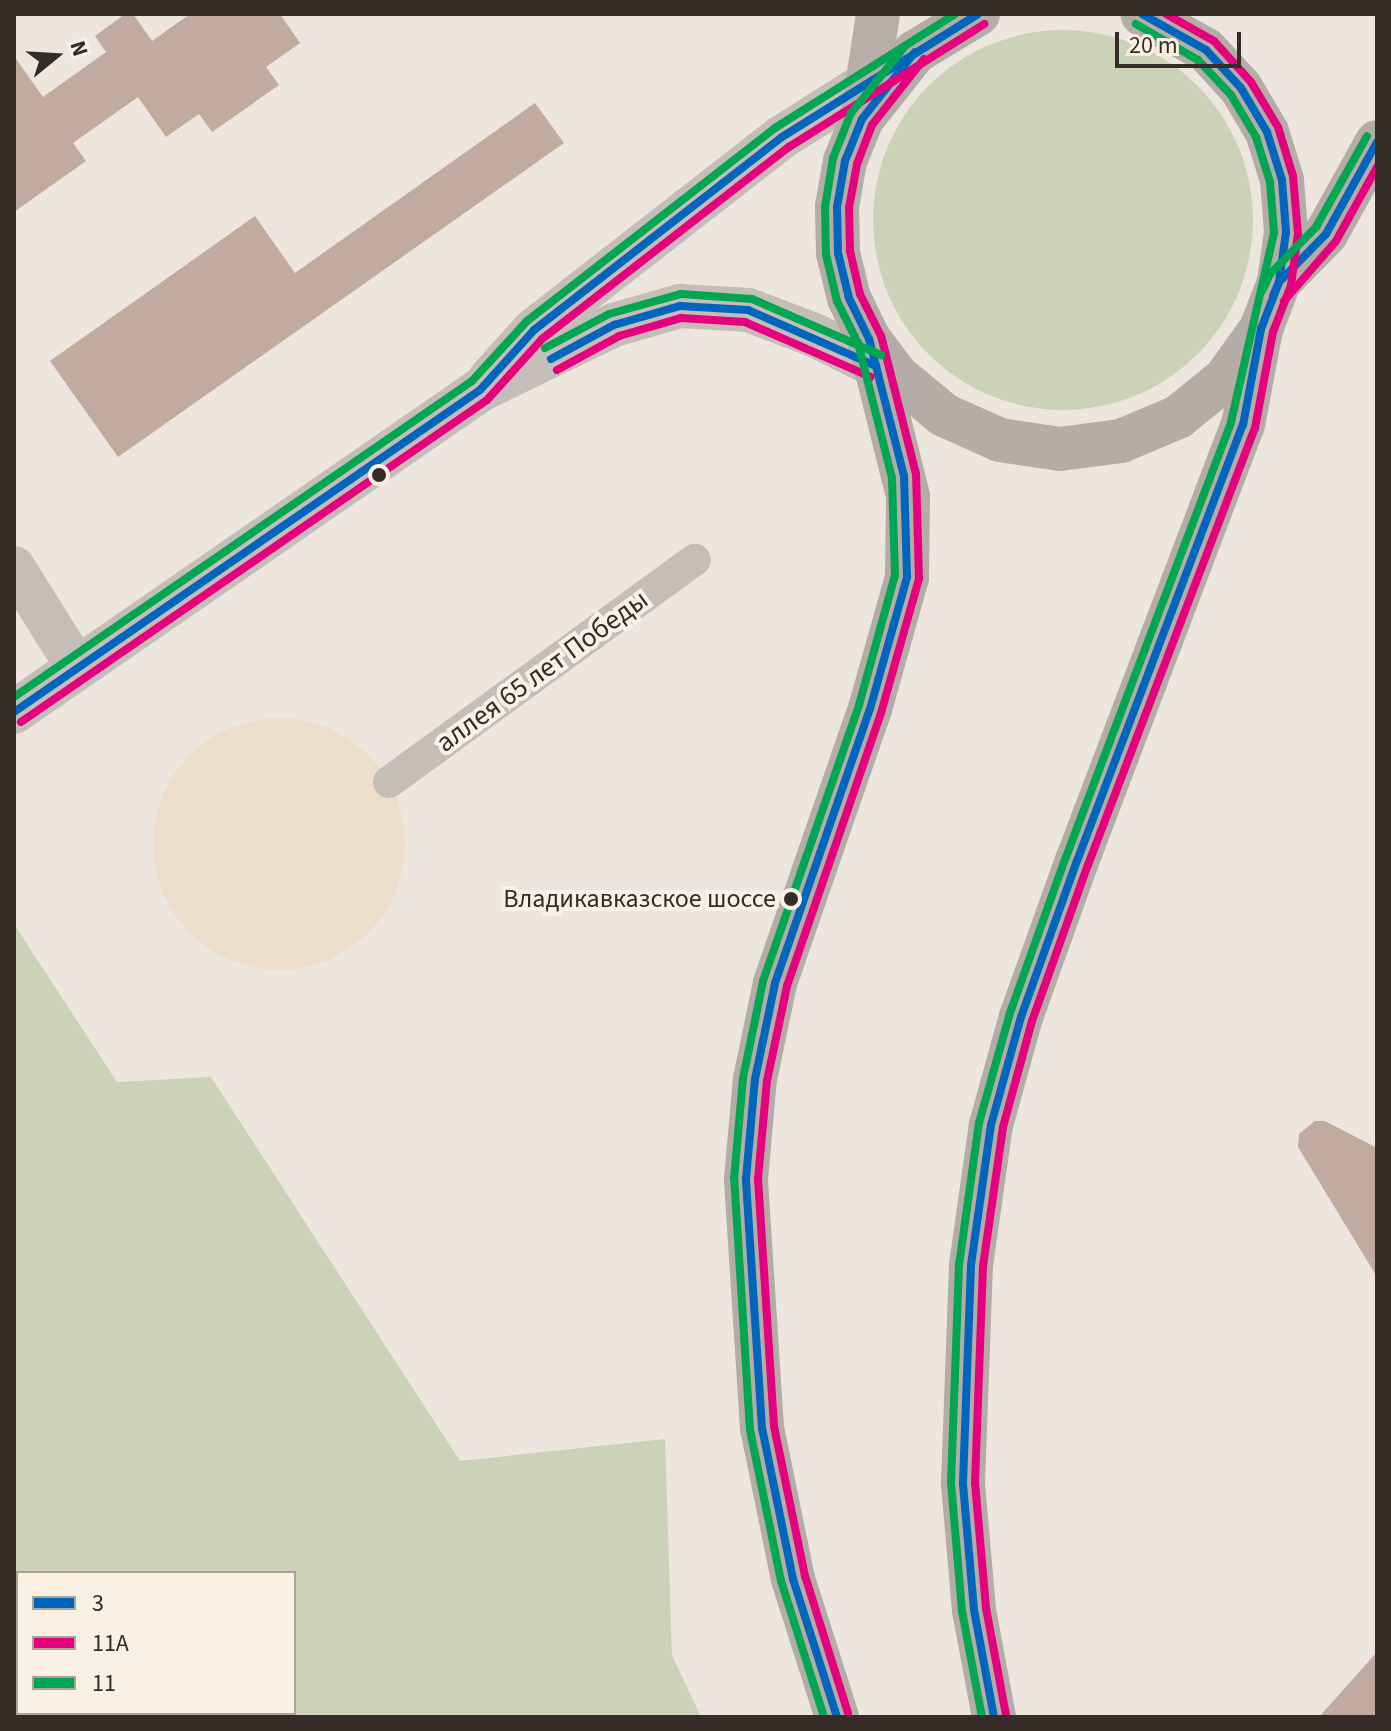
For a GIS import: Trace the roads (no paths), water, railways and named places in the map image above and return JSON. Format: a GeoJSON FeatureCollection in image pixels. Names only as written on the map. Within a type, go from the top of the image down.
{"type":"FeatureCollection","features":[{"type":"Feature","properties":{"kind":"main road"},"geometry":{"type":"LineString","coordinates":[[837,1717],[793,1579],[762,1428],[746,1179],[755,1079],[779,968],[875,695],[907,577],[908,496],[880,360],[849,298],[838,253],[837,207],[845,161],[865,101],[878,14]]}},
{"type":"Feature","properties":{"kind":"main road"},"geometry":{"type":"LineString","coordinates":[[865,101],[915,52],[978,14]]}},
{"type":"Feature","properties":{"kind":"main road"},"geometry":{"type":"LineString","coordinates":[[994,1717],[974,1610],[963,1483],[968,1295],[991,1125],[1043,955],[1243,425],[1261,329],[1279,282],[1285,219],[1282,180],[1267,132],[1241,88],[1206,50],[1153,17]]}},
{"type":"Feature","properties":{"kind":"main road"},"geometry":{"type":"LineString","coordinates":[[1279,282],[1326,234],[1377,142]]}},
{"type":"Feature","properties":{"kind":"main road"},"geometry":{"type":"LineString","coordinates":[[880,360],[944,415],[1000,440],[1060,449],[1121,441],[1178,417],[1225,379],[1261,329]]}},
{"type":"Feature","properties":{"kind":"street"},"geometry":{"type":"LineString","coordinates":[[480,390],[534,330],[782,137],[865,101]]}},
{"type":"Feature","properties":{"kind":"street"},"geometry":{"type":"LineString","coordinates":[[14,712],[480,390],[614,325],[680,306],[748,310],[880,360]]}},
{"type":"Feature","properties":{"kind":"street","name":"аллея 65 лет Победы"},"geometry":{"type":"LineString","coordinates":[[382,773],[688,552]]}},
{"type":"Feature","properties":{"kind":"street"},"geometry":{"type":"LineString","coordinates":[[14,567],[77,668]]}},
{"type":"Feature","properties":{"kind":"place","name":"Владикавказское шоссе"},"geometry":{"type":"Point","coordinates":[791,899]}}]}
